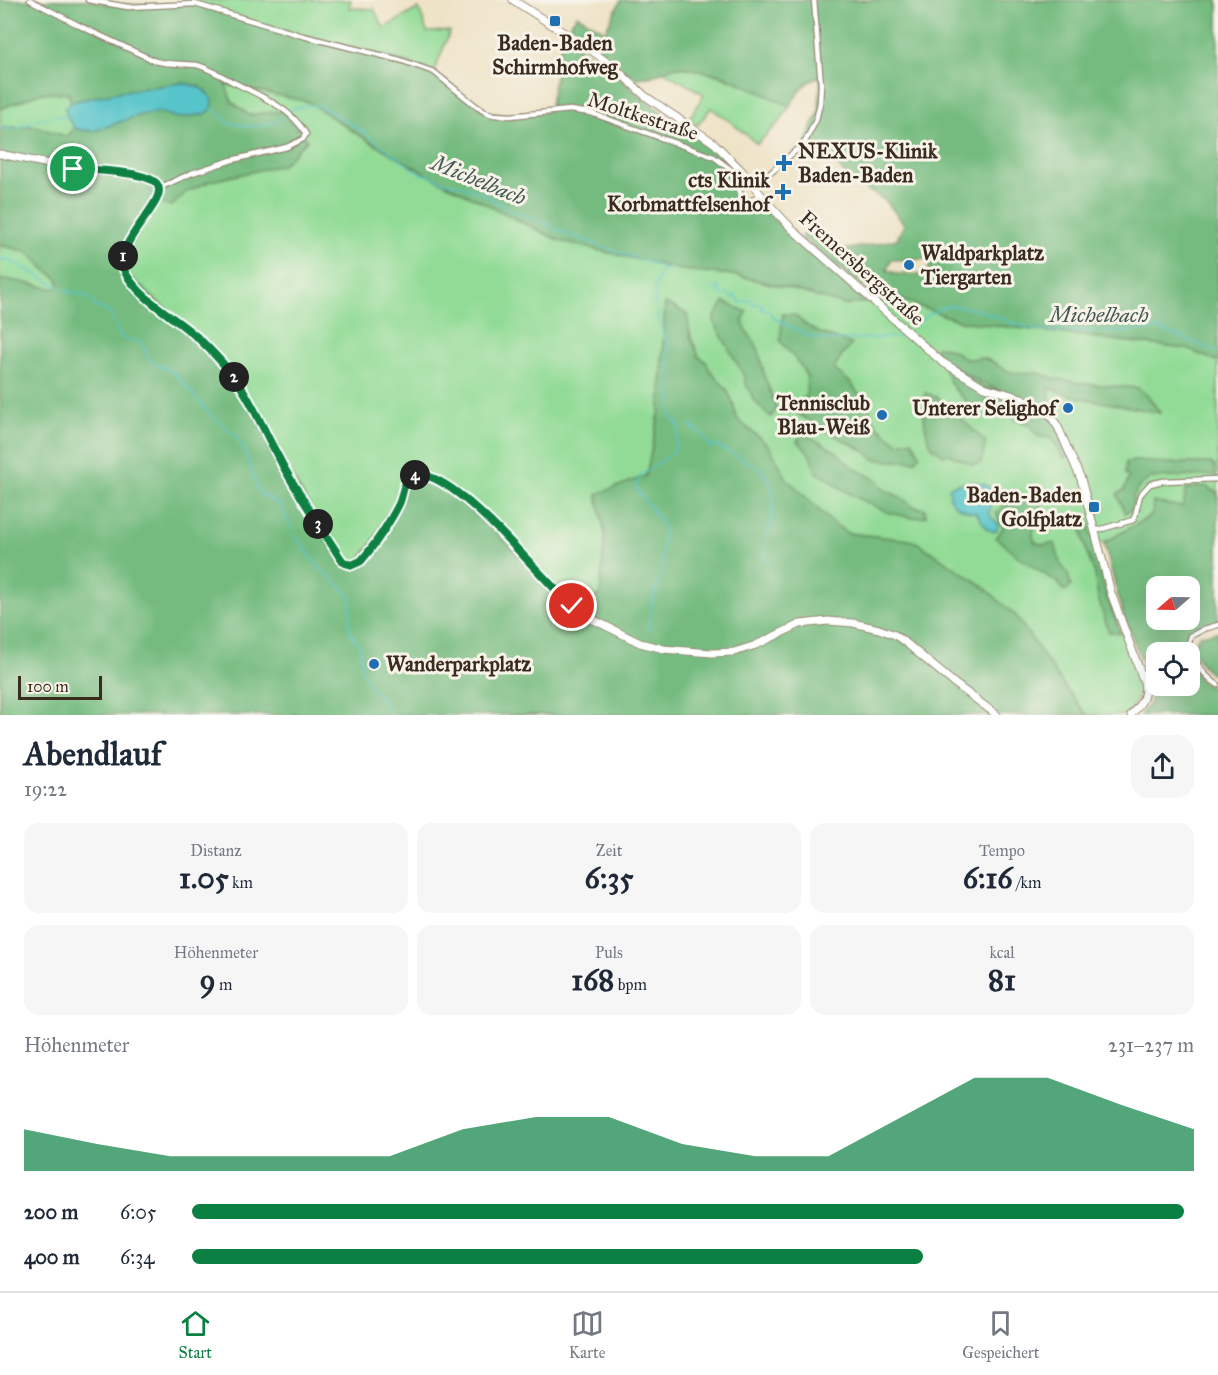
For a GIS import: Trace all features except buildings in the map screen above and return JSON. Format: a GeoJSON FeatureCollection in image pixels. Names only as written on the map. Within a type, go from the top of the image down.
{"type":"FeatureCollection","features":[{"type":"Feature","properties":{"kind":"street"},"geometry":{"type":"LineString","coordinates":[[30,0],[155,61],[166,64],[197,65],[212,71],[277,106],[293,118],[306,134],[303,140],[287,147],[232,160],[192,173],[159,188]]}},
{"type":"Feature","properties":{"kind":"street","name":"Moltkestraße"},"geometry":{"type":"LineString","coordinates":[[88,0],[128,7],[195,4],[206,6],[260,24],[400,60],[434,72],[476,106],[494,115],[510,116],[570,110],[591,113],[714,157],[740,172]]}},
{"type":"Feature","properties":{"kind":"street"},"geometry":{"type":"LineString","coordinates":[[202,0],[206,6]]}},
{"type":"Feature","properties":{"kind":"street","name":"Fremersbergstraße"},"geometry":{"type":"LineString","coordinates":[[513,0],[606,61],[645,96],[714,143],[793,230],[942,362],[984,387],[1022,398],[1050,416],[1058,427],[1081,479],[1111,593],[1144,682],[1146,692],[1144,699],[1131,715]]}},
{"type":"Feature","properties":{"kind":"street"},"geometry":{"type":"LineString","coordinates":[[755,187],[805,142],[816,120],[821,86],[814,0]]}},
{"type":"Feature","properties":{"kind":"street"},"geometry":{"type":"LineString","coordinates":[[0,154],[58,166],[140,175],[152,180],[159,188],[155,202],[124,251],[122,261],[124,270],[137,288],[197,337],[241,386],[296,488],[345,563],[352,565],[361,561],[401,501],[406,481],[413,476],[424,475],[446,484],[494,525],[572,606],[588,617],[640,643],[664,649],[712,653],[734,652],[756,645],[800,624],[828,621],[853,623],[895,635],[998,715]]}},
{"type":"Feature","properties":{"kind":"street"},"geometry":{"type":"LineString","coordinates":[[740,172],[739,190],[742,198],[752,201],[761,194]]}},
{"type":"Feature","properties":{"kind":"street"},"geometry":{"type":"LineString","coordinates":[[1095,531],[1133,520],[1140,495],[1150,484],[1163,481],[1218,479]]}},
{"type":"Feature","properties":{"kind":"street"},"geometry":{"type":"LineString","coordinates":[[1218,626],[1204,629],[1191,636],[1188,646],[1196,663],[1218,685]]}},
{"type":"Feature","properties":{"kind":"green space"},"geometry":{"type":"Polygon","coordinates":[[[0,0],[88,0],[113,5],[195,4],[259,24],[400,60],[434,72],[485,112],[510,116],[549,111],[562,36],[617,74],[641,97],[726,158],[723,167],[733,175],[737,194],[742,202],[766,212],[866,302],[845,305],[735,275],[682,270],[560,241],[430,176],[359,135],[309,102],[225,84],[232,102],[249,115],[282,111],[307,140],[282,165],[210,181],[185,193],[172,206],[155,203],[124,251],[127,274],[197,337],[232,374],[341,559],[357,564],[401,501],[409,478],[434,478],[492,528],[573,612],[600,595],[605,534],[597,494],[646,476],[660,410],[665,304],[670,305],[687,314],[691,338],[698,356],[706,362],[709,369],[727,390],[737,419],[769,446],[787,479],[828,519],[847,533],[918,543],[983,586],[1016,616],[1087,715],[0,715],[0,281],[6,279],[54,289],[59,285],[58,279],[28,252],[0,245],[0,128],[35,126],[67,137],[74,128],[94,131],[140,115],[160,112],[178,118],[206,114],[206,91],[198,86],[182,83],[118,92],[71,102],[68,93],[40,93],[0,109],[0,0]]]}},
{"type":"Feature","properties":{"kind":"green space"},"geometry":{"type":"Polygon","coordinates":[[[193,0],[351,0],[349,8],[374,9],[384,28],[419,8],[427,32],[450,31],[434,72],[305,37],[195,4],[193,0]]]}},
{"type":"Feature","properties":{"kind":"green space"},"geometry":{"type":"Polygon","coordinates":[[[621,0],[1218,0],[1218,360],[1187,349],[960,321],[897,298],[880,300],[801,237],[805,232],[838,251],[897,239],[904,224],[886,201],[852,181],[827,156],[805,142],[819,112],[820,77],[806,84],[790,106],[722,75],[684,67],[673,67],[650,77],[634,78],[568,27],[577,15],[605,31],[621,0]],[[930,259],[891,260],[887,270],[898,274],[928,275],[930,259]]]}},
{"type":"Feature","properties":{"kind":"green space"},"geometry":{"type":"Polygon","coordinates":[[[673,67],[719,75],[790,106],[781,120],[757,144],[711,108],[698,125],[689,119],[704,94],[662,71],[673,67]]]}},
{"type":"Feature","properties":{"kind":"green space"},"geometry":{"type":"Polygon","coordinates":[[[224,84],[309,102],[359,135],[430,176],[560,241],[682,270],[735,275],[845,305],[897,298],[960,321],[1187,349],[1218,360],[1218,494],[1205,486],[1183,508],[1152,515],[1104,543],[1095,543],[1118,623],[1141,683],[1138,697],[1132,708],[1126,715],[1087,715],[1016,616],[909,540],[847,533],[828,519],[787,479],[737,419],[727,390],[709,369],[706,362],[698,356],[691,338],[687,314],[665,305],[660,410],[646,476],[597,495],[605,534],[600,595],[573,612],[492,528],[434,478],[401,501],[364,557],[349,565],[130,279],[123,257],[155,202],[172,206],[184,193],[210,181],[282,165],[282,111],[249,115],[232,102],[224,84]]]}},
{"type":"Feature","properties":{"kind":"green space"},"geometry":{"type":"Polygon","coordinates":[[[40,93],[68,93],[71,102],[65,107],[74,128],[67,137],[35,126],[0,128],[0,109],[40,93]]]}},
{"type":"Feature","properties":{"kind":"green space"},"geometry":{"type":"Polygon","coordinates":[[[0,245],[28,252],[58,279],[59,285],[55,289],[6,279],[0,281],[0,245]]]}},
{"type":"Feature","properties":{"kind":"green space"},"geometry":{"type":"Polygon","coordinates":[[[724,302],[747,312],[743,321],[758,348],[765,378],[777,409],[771,417],[753,400],[744,376],[714,322],[724,302]]]}},
{"type":"Feature","properties":{"kind":"green space"},"geometry":{"type":"Polygon","coordinates":[[[783,314],[795,315],[814,330],[852,344],[834,369],[851,383],[868,407],[877,426],[898,443],[912,440],[920,455],[915,461],[874,459],[863,450],[792,410],[806,396],[807,378],[801,366],[780,341],[783,314]]]}},
{"type":"Feature","properties":{"kind":"green space"},"geometry":{"type":"Polygon","coordinates":[[[937,347],[949,348],[966,359],[983,358],[1008,371],[1023,374],[1035,372],[1056,379],[1087,384],[1138,388],[1149,397],[1160,413],[1076,397],[1049,388],[1051,407],[1048,411],[960,370],[933,351],[937,347]]]}},
{"type":"Feature","properties":{"kind":"green space"},"geometry":{"type":"Polygon","coordinates":[[[942,362],[984,387],[1022,398],[1050,415],[1070,455],[1063,458],[1056,444],[1049,437],[1038,436],[1027,424],[997,410],[970,404],[952,385],[942,362]]]}},
{"type":"Feature","properties":{"kind":"green space"},"geometry":{"type":"Polygon","coordinates":[[[925,393],[939,398],[986,442],[981,463],[974,465],[948,454],[943,455],[932,446],[924,420],[925,393]]]}},
{"type":"Feature","properties":{"kind":"green space"},"geometry":{"type":"Polygon","coordinates":[[[802,434],[837,452],[850,465],[877,480],[883,489],[914,507],[925,509],[926,516],[913,518],[889,513],[837,486],[830,479],[816,472],[810,455],[797,441],[802,434]]]}},
{"type":"Feature","properties":{"kind":"green space"},"geometry":{"type":"Polygon","coordinates":[[[1126,462],[1211,463],[1215,467],[1215,475],[1150,478],[1139,487],[1133,497],[1133,509],[1125,513],[1117,494],[1124,490],[1129,477],[1125,474],[1126,462]]]}},
{"type":"Feature","properties":{"kind":"green space"},"geometry":{"type":"Polygon","coordinates":[[[1205,486],[1218,494],[1218,622],[1200,626],[1200,576],[1146,576],[1146,630],[1190,630],[1186,642],[1146,642],[1146,671],[1123,614],[1104,543],[1152,515],[1153,502],[1183,507],[1186,489],[1205,486]]]}},
{"type":"Feature","properties":{"kind":"green space"},"geometry":{"type":"Polygon","coordinates":[[[1024,501],[1041,501],[1041,512],[1035,515],[1033,536],[1035,542],[1044,545],[1055,543],[1060,563],[1068,574],[1071,586],[1065,591],[1058,583],[1020,558],[996,538],[1003,528],[996,512],[1004,506],[1024,501]]]}},
{"type":"Feature","properties":{"kind":"green space"},"geometry":{"type":"Polygon","coordinates":[[[1087,516],[1106,596],[1121,633],[1109,632],[1098,598],[1095,574],[1086,551],[1079,518],[1087,516]]]}},
{"type":"Feature","properties":{"kind":"green space"},"geometry":{"type":"Polygon","coordinates":[[[1218,632],[1218,680],[1200,662],[1200,642],[1195,642],[1200,635],[1218,632]]]}},
{"type":"Feature","properties":{"kind":"green space"},"geometry":{"type":"Polygon","coordinates":[[[1200,680],[1218,693],[1218,715],[1140,715],[1150,703],[1150,696],[1200,696],[1200,680]]]}},
{"type":"Feature","properties":{"kind":"water"},"geometry":{"type":"Polygon","coordinates":[[[182,83],[200,88],[213,100],[212,108],[206,114],[178,118],[160,112],[140,115],[94,131],[74,128],[67,116],[65,107],[71,102],[118,92],[182,83]]]}},
{"type":"Feature","properties":{"kind":"water"},"geometry":{"type":"Polygon","coordinates":[[[972,482],[986,485],[992,491],[989,513],[998,524],[994,532],[987,529],[976,513],[957,506],[950,498],[949,488],[956,484],[972,482]]]}},
{"type":"Feature","properties":{"kind":"waterway","name":"Michelbach"},"geometry":{"type":"LineString","coordinates":[[288,111],[312,105],[321,107],[366,133],[421,174],[461,185],[562,232],[670,270]]}},
{"type":"Feature","properties":{"kind":"waterway","name":"Michelbach"},"geometry":{"type":"LineString","coordinates":[[212,108],[229,123],[254,127],[276,122],[282,117]]}},
{"type":"Feature","properties":{"kind":"waterway","name":"Michelbach"},"geometry":{"type":"LineString","coordinates":[[0,128],[19,128],[47,117],[67,116]]}},
{"type":"Feature","properties":{"kind":"waterway"},"geometry":{"type":"LineString","coordinates":[[0,259],[13,262],[59,287]]}},
{"type":"Feature","properties":{"kind":"waterway"},"geometry":{"type":"LineString","coordinates":[[655,305],[655,285],[663,269]]}},
{"type":"Feature","properties":{"kind":"waterway","name":"Michelbach"},"geometry":{"type":"LineString","coordinates":[[713,289],[716,290],[719,287],[721,294],[728,294],[733,298],[735,295],[741,303],[749,300],[753,301],[753,306],[763,305],[762,310],[770,312],[774,318],[819,339],[900,337]]}},
{"type":"Feature","properties":{"kind":"waterway"},"geometry":{"type":"LineString","coordinates":[[65,290],[86,296],[96,307],[108,311],[123,338],[141,342],[153,362],[175,373],[209,413],[237,437],[261,494],[279,504],[295,535],[308,553],[351,598],[349,627],[360,646],[362,670],[368,683],[388,707],[388,715]]}},
{"type":"Feature","properties":{"kind":"waterway","name":"Michelbach"},"geometry":{"type":"LineString","coordinates":[[913,327],[936,310],[952,306],[964,307],[1018,325],[1045,331],[1127,332],[1158,329],[1218,352]]}},
{"type":"Feature","properties":{"kind":"waterway"},"geometry":{"type":"LineString","coordinates":[[648,631],[652,602],[661,574],[664,525],[639,493],[636,485],[640,476],[674,452],[679,426],[671,416],[669,356],[657,314]]}},
{"type":"Feature","properties":{"kind":"waterway"},"geometry":{"type":"LineString","coordinates":[[690,426],[702,435],[710,447],[717,446],[758,468],[768,479],[773,505],[766,542]]}},
{"type":"Feature","properties":{"kind":"waterway"},"geometry":{"type":"LineString","coordinates":[[766,546],[764,554],[770,564]]}},
{"type":"Feature","properties":{"kind":"place","name":"Baden-Baden Schirmhofweg"},"geometry":{"type":"Point","coordinates":[555,21]}},
{"type":"Feature","properties":{"kind":"place","name":"NEXUS-Klinik Baden-Baden"},"geometry":{"type":"Point","coordinates":[784,163]}},
{"type":"Feature","properties":{"kind":"place","name":"cts Klinik Korbmattfelsenhof"},"geometry":{"type":"Point","coordinates":[783,192]}},
{"type":"Feature","properties":{"kind":"place","name":"Waldparkplatz Tiergarten"},"geometry":{"type":"Point","coordinates":[909,265]}},
{"type":"Feature","properties":{"kind":"place","name":"Unterer Selighof"},"geometry":{"type":"Point","coordinates":[1068,408]}},
{"type":"Feature","properties":{"kind":"place","name":"Tennisclub Blau-Weiß"},"geometry":{"type":"Point","coordinates":[882,415]}},
{"type":"Feature","properties":{"kind":"place","name":"Baden-Baden Golfplatz"},"geometry":{"type":"Point","coordinates":[1094,507]}},
{"type":"Feature","properties":{"kind":"place","name":"Wanderparkplatz"},"geometry":{"type":"Point","coordinates":[374,664]}},
{"type":"Feature","properties":{"kind":"route"},"geometry":{"type":"LineString","coordinates":[[73,169],[140,175],[157,184],[159,192],[155,202],[124,251],[122,261],[124,270],[137,288],[197,337],[232,374],[249,399],[302,497],[345,563],[352,565],[361,561],[401,501],[406,481],[413,476],[424,475],[446,484],[494,525],[572,606]]}}]}
